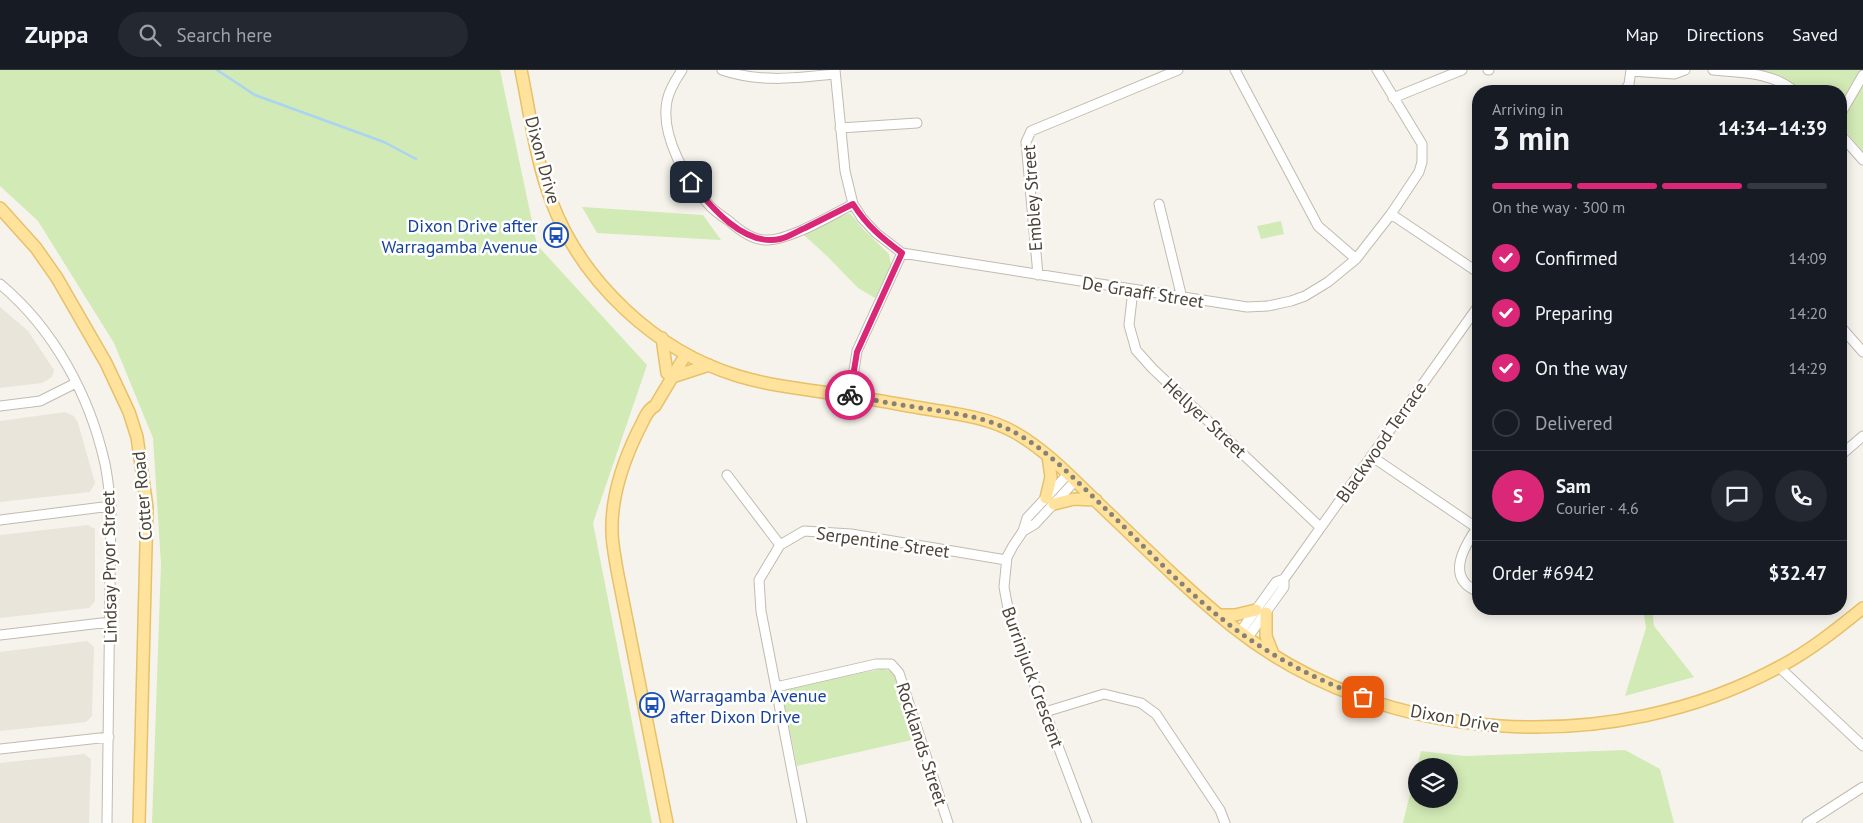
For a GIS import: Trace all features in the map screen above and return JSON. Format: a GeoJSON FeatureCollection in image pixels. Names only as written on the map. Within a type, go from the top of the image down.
{"type":"FeatureCollection","features":[{"type":"Feature","properties":{"kind":"main road","name":"Dixon Drive"},"geometry":{"type":"LineString","coordinates":[[522,70],[541,168],[551,201],[561,223],[587,266],[632,316],[682,352],[738,376],[756,381],[977,417],[1013,431],[1048,456],[1072,477],[1195,595],[1244,635],[1273,654],[1315,677],[1344,690],[1399,709],[1450,720],[1514,728],[1579,726],[1672,710],[1734,687],[1779,667],[1819,642],[1863,608]]}},
{"type":"Feature","properties":{"kind":"main road","name":"Cotter Road"},"geometry":{"type":"LineString","coordinates":[[0,208],[36,248],[57,278],[106,362],[129,412],[137,437],[147,508],[139,823]]}},
{"type":"Feature","properties":{"kind":"main road"},"geometry":{"type":"LineString","coordinates":[[662,338],[669,375]]}},
{"type":"Feature","properties":{"kind":"main road"},"geometry":{"type":"LineString","coordinates":[[667,823],[617,570],[612,531],[616,493],[624,460],[651,408],[655,406],[682,352]]}},
{"type":"Feature","properties":{"kind":"main road"},"geometry":{"type":"LineString","coordinates":[[669,375],[709,365]]}},
{"type":"Feature","properties":{"kind":"main road"},"geometry":{"type":"LineString","coordinates":[[1048,456],[1051,477],[1050,501],[1096,500]]}},
{"type":"Feature","properties":{"kind":"main road"},"geometry":{"type":"LineString","coordinates":[[1219,615],[1236,615],[1261,611],[1266,636],[1273,654]]}},
{"type":"Feature","properties":{"kind":"street"},"geometry":{"type":"LineString","coordinates":[[682,70],[673,84],[667,100],[669,135],[676,156],[691,182],[710,206],[740,230],[760,240],[782,238],[853,204]]}},
{"type":"Feature","properties":{"kind":"street"},"geometry":{"type":"LineString","coordinates":[[722,70],[746,77],[778,80],[835,72]]}},
{"type":"Feature","properties":{"kind":"street","name":"Embley Street"},"geometry":{"type":"LineString","coordinates":[[1038,275],[1026,142],[1031,131],[1041,125],[1178,70]]}},
{"type":"Feature","properties":{"kind":"street"},"geometry":{"type":"LineString","coordinates":[[1235,70],[1318,226],[1356,259]]}},
{"type":"Feature","properties":{"kind":"street","name":"De Graaff Street"},"geometry":{"type":"LineString","coordinates":[[835,72],[845,171],[853,204],[862,218],[876,233],[902,253],[1247,307],[1268,306],[1290,301],[1305,296],[1328,282],[1356,259],[1391,214],[1419,172],[1423,153],[1422,144],[1392,98],[1377,70]]}},
{"type":"Feature","properties":{"kind":"street"},"geometry":{"type":"LineString","coordinates":[[1392,98],[1462,70]]}},
{"type":"Feature","properties":{"kind":"street"},"geometry":{"type":"LineString","coordinates":[[1628,85],[1631,70],[1674,74],[1685,70]]}},
{"type":"Feature","properties":{"kind":"street"},"geometry":{"type":"LineString","coordinates":[[1713,70],[1767,77],[1786,85]]}},
{"type":"Feature","properties":{"kind":"street"},"geometry":{"type":"LineString","coordinates":[[1847,103],[1863,75]]}},
{"type":"Feature","properties":{"kind":"street"},"geometry":{"type":"LineString","coordinates":[[840,128],[918,123]]}},
{"type":"Feature","properties":{"kind":"street"},"geometry":{"type":"LineString","coordinates":[[1847,142],[1863,160]]}},
{"type":"Feature","properties":{"kind":"street"},"geometry":{"type":"LineString","coordinates":[[1159,204],[1182,298]]}},
{"type":"Feature","properties":{"kind":"street"},"geometry":{"type":"LineString","coordinates":[[1391,214],[1472,268]]}},
{"type":"Feature","properties":{"kind":"street"},"geometry":{"type":"LineString","coordinates":[[850,396],[857,352],[902,253]]}},
{"type":"Feature","properties":{"kind":"street","name":"Lindsay Pryor Street"},"geometry":{"type":"LineString","coordinates":[[0,284],[31,315],[56,347],[76,383],[95,425],[106,465],[111,506],[107,823]]}},
{"type":"Feature","properties":{"kind":"street","name":"Hellyer Street"},"geometry":{"type":"LineString","coordinates":[[1133,290],[1129,325],[1136,350],[1152,368],[1320,527]]}},
{"type":"Feature","properties":{"kind":"street","name":"Blackwood Terrace"},"geometry":{"type":"LineString","coordinates":[[1244,635],[1261,611],[1284,587],[1284,579],[1472,315]]}},
{"type":"Feature","properties":{"kind":"street"},"geometry":{"type":"LineString","coordinates":[[1847,333],[1863,352]]}},
{"type":"Feature","properties":{"kind":"street"},"geometry":{"type":"LineString","coordinates":[[1855,342],[1863,335]]}},
{"type":"Feature","properties":{"kind":"street"},"geometry":{"type":"LineString","coordinates":[[0,406],[40,401],[76,383]]}},
{"type":"Feature","properties":{"kind":"street"},"geometry":{"type":"LineString","coordinates":[[1847,450],[1863,436]]}},
{"type":"Feature","properties":{"kind":"street"},"geometry":{"type":"LineString","coordinates":[[1371,456],[1472,523]]}},
{"type":"Feature","properties":{"kind":"street"},"geometry":{"type":"LineString","coordinates":[[727,475],[780,545]]}},
{"type":"Feature","properties":{"kind":"street","name":"Burrinjuck Crescent"},"geometry":{"type":"LineString","coordinates":[[1072,477],[1050,501],[1035,524],[1023,531],[1012,546],[1006,560],[1004,587],[1006,603],[1087,823]]}},
{"type":"Feature","properties":{"kind":"street"},"geometry":{"type":"LineString","coordinates":[[0,520],[111,506]]}},
{"type":"Feature","properties":{"kind":"street","name":"Serpentine Street"},"geometry":{"type":"LineString","coordinates":[[802,823],[761,611],[759,580],[780,545],[804,531],[852,534],[1006,560]]}},
{"type":"Feature","properties":{"kind":"street"},"geometry":{"type":"LineString","coordinates":[[1472,537],[1462,553],[1459,568],[1466,583],[1472,588]]}},
{"type":"Feature","properties":{"kind":"street"},"geometry":{"type":"LineString","coordinates":[[0,635],[110,622]]}},
{"type":"Feature","properties":{"kind":"street","name":"Rocklands Street"},"geometry":{"type":"LineString","coordinates":[[776,687],[876,664],[891,664],[899,673],[948,823]]}},
{"type":"Feature","properties":{"kind":"street"},"geometry":{"type":"LineString","coordinates":[[1779,667],[1863,746]]}},
{"type":"Feature","properties":{"kind":"street"},"geometry":{"type":"LineString","coordinates":[[1045,712],[1104,694],[1141,703],[1156,714],[1220,810],[1225,823]]}},
{"type":"Feature","properties":{"kind":"street"},"geometry":{"type":"LineString","coordinates":[[0,749],[108,737]]}},
{"type":"Feature","properties":{"kind":"street"},"geometry":{"type":"LineString","coordinates":[[1807,823],[1863,787]]}},
{"type":"Feature","properties":{"kind":"shaded area"},"geometry":{"type":"Polygon","coordinates":[[[0,307],[28,331],[54,370],[52,377],[42,383],[0,388],[0,307]]]}},
{"type":"Feature","properties":{"kind":"shaded area"},"geometry":{"type":"Polygon","coordinates":[[[65,412],[74,416],[78,423],[95,483],[90,492],[0,502],[0,421],[65,412]]]}},
{"type":"Feature","properties":{"kind":"shaded area"},"geometry":{"type":"Polygon","coordinates":[[[88,525],[95,529],[95,601],[89,608],[0,618],[0,535],[88,525]]]}},
{"type":"Feature","properties":{"kind":"shaded area"},"geometry":{"type":"Polygon","coordinates":[[[87,641],[94,647],[92,716],[86,722],[0,731],[0,652],[87,641]]]}},
{"type":"Feature","properties":{"kind":"shaded area"},"geometry":{"type":"Polygon","coordinates":[[[84,754],[91,759],[89,823],[0,823],[0,763],[84,754]]]}},
{"type":"Feature","properties":{"kind":"green space"},"geometry":{"type":"Polygon","coordinates":[[[0,70],[500,70],[537,245],[647,365],[593,523],[652,823],[152,823],[161,564],[153,438],[114,343],[38,221],[0,186],[0,70]]]}},
{"type":"Feature","properties":{"kind":"green space"},"geometry":{"type":"Polygon","coordinates":[[[1761,70],[1863,70],[1863,152],[1847,132],[1847,85],[1792,85],[1761,70]]]}},
{"type":"Feature","properties":{"kind":"green space"},"geometry":{"type":"Polygon","coordinates":[[[582,207],[703,215],[721,240],[597,233],[582,207]]]}},
{"type":"Feature","properties":{"kind":"green space"},"geometry":{"type":"Polygon","coordinates":[[[850,213],[863,229],[889,254],[891,265],[875,298],[858,288],[804,235],[816,227],[850,213]]]}},
{"type":"Feature","properties":{"kind":"green space"},"geometry":{"type":"Polygon","coordinates":[[[1281,221],[1284,234],[1261,239],[1257,226],[1281,221]]]}},
{"type":"Feature","properties":{"kind":"green space"},"geometry":{"type":"Polygon","coordinates":[[[1644,615],[1653,615],[1654,626],[1694,677],[1625,696],[1646,628],[1644,615]]]}},
{"type":"Feature","properties":{"kind":"green space"},"geometry":{"type":"Polygon","coordinates":[[[882,669],[890,671],[896,676],[916,739],[797,766],[783,697],[786,690],[796,686],[882,669]]]}},
{"type":"Feature","properties":{"kind":"green space"},"geometry":{"type":"Polygon","coordinates":[[[1625,750],[1660,769],[1674,823],[1403,823],[1408,802],[1408,808],[1458,808],[1458,758],[1419,758],[1421,751],[1465,756],[1625,750]]]}},
{"type":"Feature","properties":{"kind":"waterway"},"geometry":{"type":"LineString","coordinates":[[217,70],[255,95],[384,142],[416,159]]}},
{"type":"Feature","properties":{"kind":"way so far"},"geometry":{"type":"LineString","coordinates":[[850,395],[977,417],[998,424],[1020,435],[1068,474],[1195,595],[1240,632],[1280,658],[1315,677],[1363,697]]}},
{"type":"Feature","properties":{"kind":"place","name":"Dixon Drive after Warragamba Avenue"},"geometry":{"type":"Point","coordinates":[556,235]}},
{"type":"Feature","properties":{"kind":"place","name":"Warragamba Avenue after Dixon Drive"},"geometry":{"type":"Point","coordinates":[652,705]}},
{"type":"Feature","properties":{"kind":"route"},"geometry":{"type":"LineString","coordinates":[[691,182],[710,206],[740,230],[754,238],[774,240],[782,238],[853,204],[862,218],[876,233],[902,253],[857,352],[850,395]]}}]}
